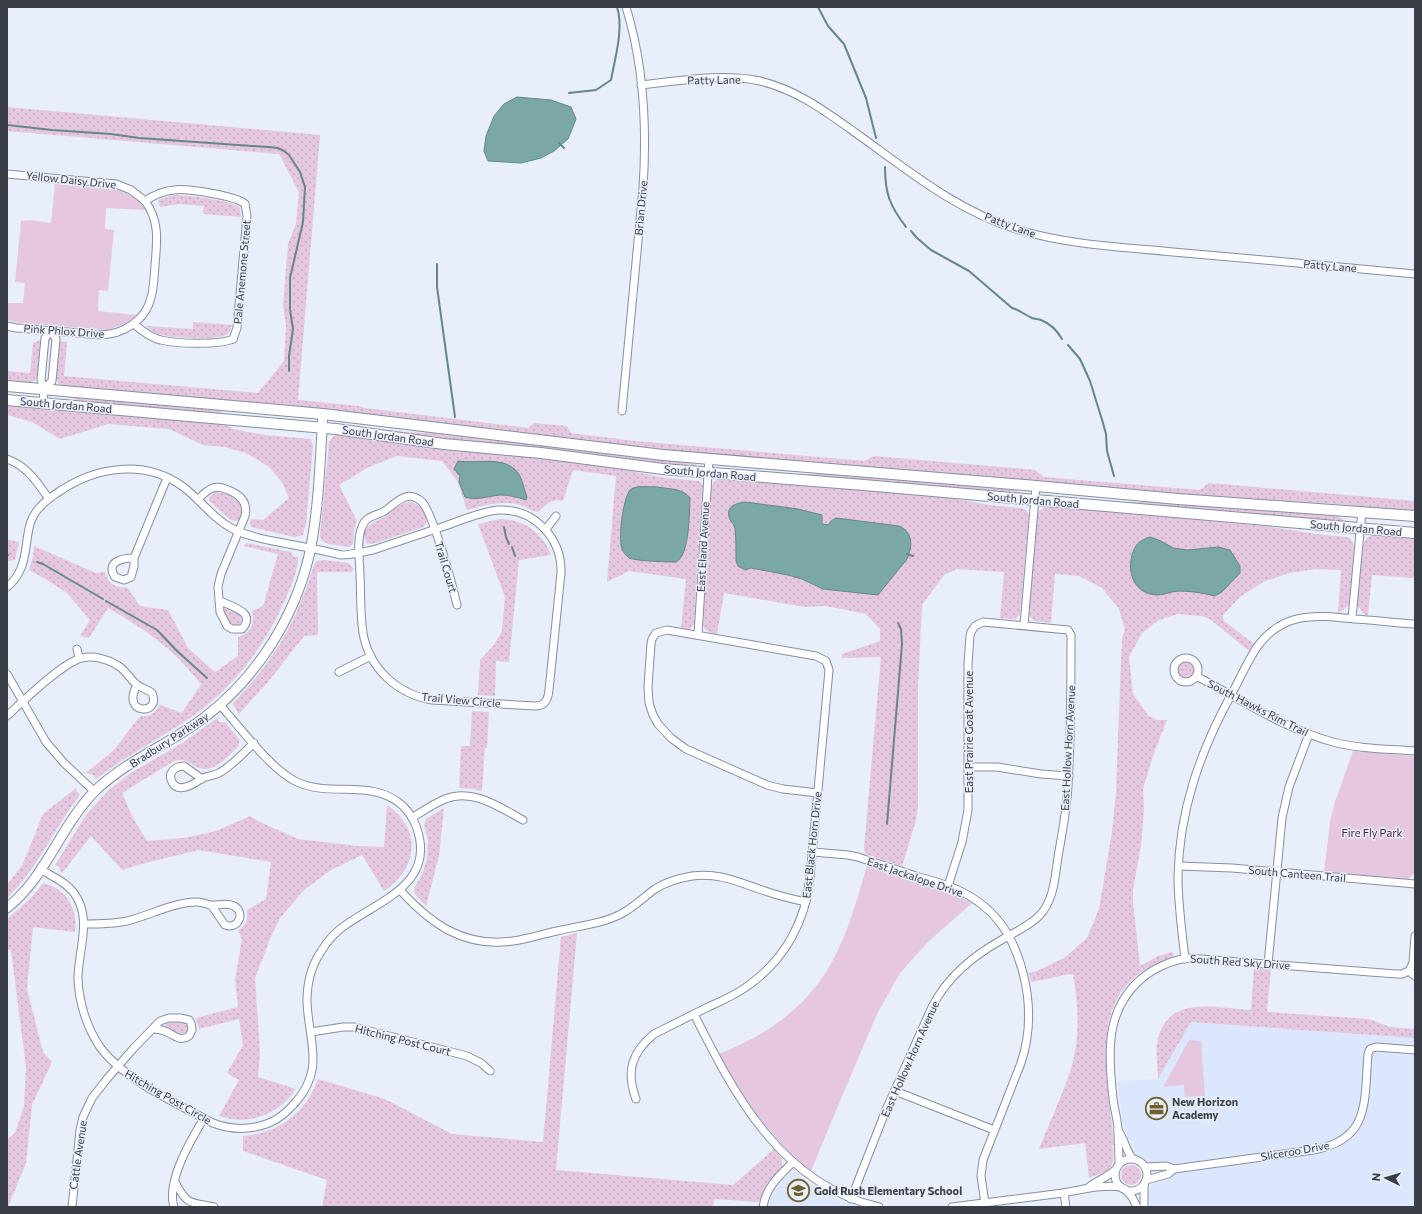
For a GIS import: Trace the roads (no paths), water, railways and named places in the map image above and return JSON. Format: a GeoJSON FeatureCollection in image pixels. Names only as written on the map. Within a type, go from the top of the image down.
{"type":"FeatureCollection","features":[{"type":"Feature","properties":{"kind":"main road","name":"South Jordan Road"},"geometry":{"type":"LineString","coordinates":[[7,386],[323,414],[709,459],[1178,499],[1415,516]]}},
{"type":"Feature","properties":{"kind":"main road","name":"South Jordan Road"},"geometry":{"type":"LineString","coordinates":[[7,400],[322,428],[444,444],[708,473],[864,485],[1415,533]]}},
{"type":"Feature","properties":{"kind":"street","name":"Brian Drive"},"geometry":{"type":"LineString","coordinates":[[622,411],[644,168],[645,138],[641,85],[635,41],[626,7]]}},
{"type":"Feature","properties":{"kind":"street","name":"Patty Lane"},"geometry":{"type":"LineString","coordinates":[[641,85],[688,80],[734,78],[760,81],[782,88],[806,100],[832,116],[915,176],[953,200],[994,220],[1040,236],[1112,246],[1415,274]]}},
{"type":"Feature","properties":{"kind":"street","name":"Yellow Daisy Drive"},"geometry":{"type":"LineString","coordinates":[[7,174],[116,184],[135,192],[145,201]]}},
{"type":"Feature","properties":{"kind":"street","name":"Pale Anemone Street"},"geometry":{"type":"LineString","coordinates":[[134,324],[150,336],[166,341],[188,343],[219,342],[235,340],[238,313],[247,202],[182,190],[163,192],[145,201]]}},
{"type":"Feature","properties":{"kind":"street"},"geometry":{"type":"LineString","coordinates":[[134,324],[146,310],[150,302],[153,289],[157,229],[152,212],[145,201]]}},
{"type":"Feature","properties":{"kind":"street","name":"Pink Phlox Drive"},"geometry":{"type":"LineString","coordinates":[[7,326],[104,335],[122,331],[134,324]]}},
{"type":"Feature","properties":{"kind":"street"},"geometry":{"type":"LineString","coordinates":[[43,403],[44,389],[41,380],[45,338],[52,331],[56,339],[52,381],[44,389]]}},
{"type":"Feature","properties":{"kind":"street","name":"Bradbury Parkway"},"geometry":{"type":"LineString","coordinates":[[7,908],[24,893],[42,870],[79,811],[94,792],[113,776],[188,730],[220,705],[253,670],[269,647],[282,625],[300,585],[310,548],[315,520],[323,414]]}},
{"type":"Feature","properties":{"kind":"street"},"geometry":{"type":"LineString","coordinates":[[7,459],[28,470],[49,499]]}},
{"type":"Feature","properties":{"kind":"street","name":"East Eland Avenue"},"geometry":{"type":"LineString","coordinates":[[698,635],[709,459]]}},
{"type":"Feature","properties":{"kind":"street","name":"Trail View Circle"},"geometry":{"type":"LineString","coordinates":[[7,587],[22,568],[25,557],[27,532],[38,509],[49,499],[80,480],[107,470],[135,469],[167,478],[182,486],[220,520],[238,531],[260,538],[342,555],[360,553],[434,530],[481,514],[504,510],[525,515],[535,520],[546,529],[552,537],[558,551],[561,567],[549,690],[544,706],[432,700],[421,698],[394,684],[380,670],[371,656],[364,638],[362,627],[360,553],[360,535],[364,523],[369,518],[383,512],[397,500],[403,498],[413,498],[423,503],[434,530]]}},
{"type":"Feature","properties":{"kind":"street"},"geometry":{"type":"LineString","coordinates":[[134,558],[167,478]]}},
{"type":"Feature","properties":{"kind":"street"},"geometry":{"type":"LineString","coordinates":[[970,620],[975,626],[983,622],[1024,625],[1036,486]]}},
{"type":"Feature","properties":{"kind":"street"},"geometry":{"type":"LineString","coordinates":[[198,500],[208,490],[217,487],[227,489],[239,496],[244,503],[246,511],[219,578],[218,594],[220,602]]}},
{"type":"Feature","properties":{"kind":"street"},"geometry":{"type":"LineString","coordinates":[[1352,618],[1362,511]]}},
{"type":"Feature","properties":{"kind":"street"},"geometry":{"type":"LineString","coordinates":[[546,529],[556,516]]}},
{"type":"Feature","properties":{"kind":"street","name":"Trail Court"},"geometry":{"type":"LineString","coordinates":[[434,530],[457,605]]}},
{"type":"Feature","properties":{"kind":"street"},"geometry":{"type":"LineString","coordinates":[[1185,959],[1179,907],[1179,866],[1186,811],[1195,775],[1210,735],[1257,647],[1264,638],[1278,627],[1307,616],[1352,618],[1415,624]]}},
{"type":"Feature","properties":{"kind":"street","name":"East Hollow Horn Avenue"},"geometry":{"type":"LineString","coordinates":[[851,1198],[876,1134],[932,1007],[943,989],[957,971],[968,962],[1034,921],[1043,912],[1050,900],[1063,827],[1069,776],[1072,630],[1024,625]]}},
{"type":"Feature","properties":{"kind":"street"},"geometry":{"type":"LineString","coordinates":[[652,626],[656,632],[652,639],[648,691],[653,715],[666,734],[680,745],[767,785],[783,789],[818,793]]}},
{"type":"Feature","properties":{"kind":"street","name":"East Prairie Goat Avenue"},"geometry":{"type":"LineString","coordinates":[[948,886],[966,825],[969,802],[969,656],[971,632],[975,626]]}},
{"type":"Feature","properties":{"kind":"street","name":"East Black Horn Drive"},"geometry":{"type":"LineString","coordinates":[[636,1099],[631,1087],[630,1077],[633,1062],[638,1050],[654,1034],[744,988],[771,966],[792,938],[800,922],[810,886],[829,670],[829,659],[821,657],[667,630],[656,632]]}},
{"type":"Feature","properties":{"kind":"street"},"geometry":{"type":"LineString","coordinates":[[77,649],[80,658]]}},
{"type":"Feature","properties":{"kind":"street"},"geometry":{"type":"LineString","coordinates":[[339,672],[371,656]]}},
{"type":"Feature","properties":{"kind":"street"},"geometry":{"type":"LineString","coordinates":[[7,716],[65,666],[80,658],[95,658],[113,662],[128,674],[137,685]]}},
{"type":"Feature","properties":{"kind":"street"},"geometry":{"type":"LineString","coordinates":[[7,674],[42,736],[55,753],[94,792]]}},
{"type":"Feature","properties":{"kind":"street","name":"South Hawks Rim Trail"},"geometry":{"type":"LineString","coordinates":[[1196,676],[1288,725],[1309,734],[1351,745],[1415,751]]}},
{"type":"Feature","properties":{"kind":"street","name":"Hitching Post Circle"},"geometry":{"type":"LineString","coordinates":[[42,870],[64,883],[73,892],[82,909],[84,924],[78,970],[80,999],[85,1018],[92,1033],[101,1048],[117,1066],[143,1084],[204,1118],[224,1127],[242,1128],[264,1125],[285,1113],[298,1099],[309,1080],[314,1059],[307,994],[311,974],[319,955],[329,940],[343,927],[400,890],[414,873],[419,857],[419,837],[412,818],[399,803],[389,797],[377,792],[315,788],[296,782],[278,770],[220,705]]}},
{"type":"Feature","properties":{"kind":"street"},"geometry":{"type":"LineString","coordinates":[[1268,964],[1280,836],[1286,799],[1309,734]]}},
{"type":"Feature","properties":{"kind":"street"},"geometry":{"type":"LineString","coordinates":[[202,778],[219,773],[254,743]]}},
{"type":"Feature","properties":{"kind":"street"},"geometry":{"type":"LineString","coordinates":[[969,767],[997,767],[1041,774],[1069,776]]}},
{"type":"Feature","properties":{"kind":"street"},"geometry":{"type":"LineString","coordinates":[[412,818],[453,796],[467,796],[481,798],[523,820]]}},
{"type":"Feature","properties":{"kind":"street","name":"East Jackalope Drive"},"geometry":{"type":"LineString","coordinates":[[813,852],[858,857],[948,886],[967,894],[981,904],[1001,923],[1010,936],[1027,988],[1029,1025],[1026,1046],[1021,1063],[994,1130],[982,1165],[985,1203]]}},
{"type":"Feature","properties":{"kind":"street","name":"South Canteen Trail"},"geometry":{"type":"LineString","coordinates":[[1179,866],[1232,868],[1415,884]]}},
{"type":"Feature","properties":{"kind":"street"},"geometry":{"type":"LineString","coordinates":[[400,890],[433,922],[453,934],[491,942],[513,941],[599,922],[627,910],[663,885],[676,880],[697,876],[722,876],[769,892],[806,902]]}},
{"type":"Feature","properties":{"kind":"street"},"geometry":{"type":"LineString","coordinates":[[84,924],[122,922],[189,903],[198,902],[211,905]]}},
{"type":"Feature","properties":{"kind":"street"},"geometry":{"type":"LineString","coordinates":[[1415,936],[1413,963],[1409,971],[1415,976]]}},
{"type":"Feature","properties":{"kind":"street","name":"South Red Sky Drive"},"geometry":{"type":"LineString","coordinates":[[1117,1167],[1118,1130],[1113,1097],[1110,1055],[1111,1031],[1117,1011],[1128,992],[1144,976],[1162,966],[1185,959],[1396,974],[1402,974],[1409,971]]}},
{"type":"Feature","properties":{"kind":"street"},"geometry":{"type":"LineString","coordinates":[[694,1014],[725,1075],[740,1100],[763,1130],[792,1162],[825,1187],[851,1198],[879,1207]]}},
{"type":"Feature","properties":{"kind":"street","name":"Cattle Avenue"},"geometry":{"type":"LineString","coordinates":[[72,1207],[80,1130],[83,1117],[94,1094],[148,1032],[160,1022],[174,1017],[185,1018],[191,1023],[192,1030],[189,1036],[183,1039],[154,1028]]}},
{"type":"Feature","properties":{"kind":"street","name":"Hitching Post Court"},"geometry":{"type":"LineString","coordinates":[[311,1032],[343,1027],[354,1027],[467,1056],[481,1063],[490,1071]]}},
{"type":"Feature","properties":{"kind":"street","name":"Sliceroo Drive"},"geometry":{"type":"LineString","coordinates":[[1146,1167],[1166,1166],[1174,1169],[1312,1150],[1327,1147],[1339,1142],[1350,1134],[1360,1119],[1363,1105],[1368,1054],[1370,1049],[1376,1047],[1415,1050]]}},
{"type":"Feature","properties":{"kind":"street"},"geometry":{"type":"LineString","coordinates":[[895,1091],[994,1130]]}},
{"type":"Feature","properties":{"kind":"street"},"geometry":{"type":"LineString","coordinates":[[174,1207],[172,1196],[183,1156],[204,1118]]}},
{"type":"Feature","properties":{"kind":"street","name":"South Red Sky Drive"},"geometry":{"type":"LineString","coordinates":[[1118,1130],[1124,1139],[1132,1158]]}},
{"type":"Feature","properties":{"kind":"street"},"geometry":{"type":"LineString","coordinates":[[1089,1187],[1095,1182],[1110,1175],[1122,1161],[1132,1158],[1140,1161],[1146,1167],[1147,1171],[1144,1207]]}},
{"type":"Feature","properties":{"kind":"street"},"geometry":{"type":"LineString","coordinates":[[763,1207],[767,1192],[772,1184],[792,1162]]}},
{"type":"Feature","properties":{"kind":"street"},"geometry":{"type":"LineString","coordinates":[[1117,1167],[1116,1178],[1132,1197],[1137,1207]]}},
{"type":"Feature","properties":{"kind":"street","name":"Sliceroo Drive"},"geometry":{"type":"LineString","coordinates":[[1145,1182],[1168,1174],[1174,1169]]}},
{"type":"Feature","properties":{"kind":"street"},"geometry":{"type":"LineString","coordinates":[[175,1182],[182,1195],[188,1200],[197,1204],[214,1207]]}},
{"type":"Feature","properties":{"kind":"street"},"geometry":{"type":"LineString","coordinates":[[952,1207],[1064,1193],[1089,1187],[1096,1188],[1106,1186],[1133,1190],[1141,1187],[1145,1182]]}},
{"type":"Feature","properties":{"kind":"street"},"geometry":{"type":"LineString","coordinates":[[1064,1193],[1066,1207]]}},
{"type":"Feature","properties":{"kind":"waterway"},"geometry":{"type":"LineString","coordinates":[[569,93],[596,90],[611,80],[617,53],[620,24],[617,7]]}},
{"type":"Feature","properties":{"kind":"waterway"},"geometry":{"type":"LineString","coordinates":[[818,7],[828,26],[844,44],[866,98],[876,138]]}},
{"type":"Feature","properties":{"kind":"waterway"},"geometry":{"type":"LineString","coordinates":[[7,125],[111,134],[139,138],[278,148],[289,155],[300,172],[305,187],[303,222],[290,278],[290,309],[293,329],[289,356],[289,371]]}},
{"type":"Feature","properties":{"kind":"waterway"},"geometry":{"type":"LineString","coordinates":[[559,143],[564,148]]}},
{"type":"Feature","properties":{"kind":"waterway"},"geometry":{"type":"LineString","coordinates":[[885,167],[887,192],[892,206],[906,227]]}},
{"type":"Feature","properties":{"kind":"waterway"},"geometry":{"type":"LineString","coordinates":[[911,231],[931,250],[969,271],[1012,308],[1051,325],[1062,339]]}},
{"type":"Feature","properties":{"kind":"waterway"},"geometry":{"type":"LineString","coordinates":[[437,264],[437,287],[455,417]]}},
{"type":"Feature","properties":{"kind":"waterway"},"geometry":{"type":"LineString","coordinates":[[1068,345],[1080,359],[1090,381],[1106,434],[1107,451],[1114,476]]}},
{"type":"Feature","properties":{"kind":"waterway"},"geometry":{"type":"LineString","coordinates":[[504,527],[509,544]]}},
{"type":"Feature","properties":{"kind":"waterway"},"geometry":{"type":"LineString","coordinates":[[512,547],[515,556]]}},
{"type":"Feature","properties":{"kind":"waterway"},"geometry":{"type":"LineString","coordinates":[[907,554],[913,556]]}},
{"type":"Feature","properties":{"kind":"waterway"},"geometry":{"type":"LineString","coordinates":[[37,562],[103,599]]}},
{"type":"Feature","properties":{"kind":"waterway"},"geometry":{"type":"LineString","coordinates":[[106,601],[157,630],[177,651],[207,678]]}},
{"type":"Feature","properties":{"kind":"waterway"},"geometry":{"type":"LineString","coordinates":[[887,824],[902,644],[901,629],[898,623]]}},
{"type":"Feature","properties":{"kind":"place","name":"New Horizon Academy"},"geometry":{"type":"Point","coordinates":[1157,1108]}},
{"type":"Feature","properties":{"kind":"place","name":"Gold Rush Elementary School"},"geometry":{"type":"Point","coordinates":[799,1191]}},
{"type":"Feature","properties":{"kind":"park label","name":"Fire Fly Park"},"geometry":{"type":"Point","coordinates":[1372,833]}}]}
